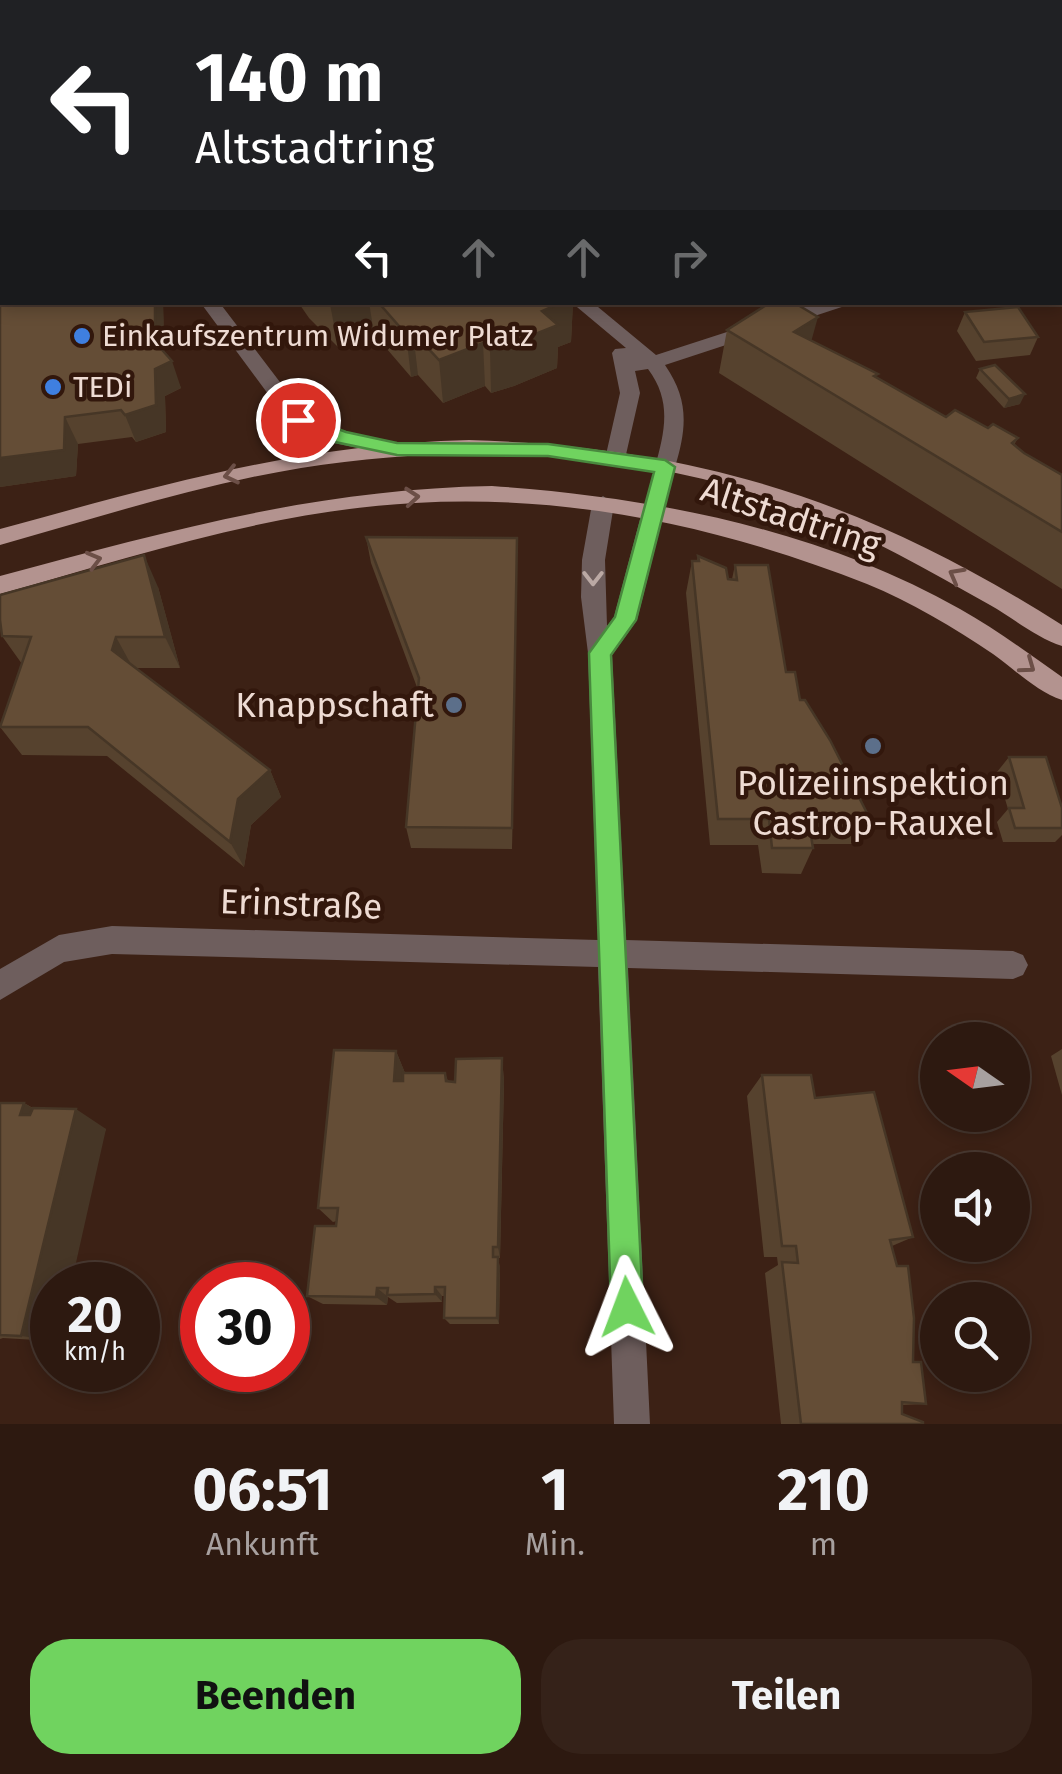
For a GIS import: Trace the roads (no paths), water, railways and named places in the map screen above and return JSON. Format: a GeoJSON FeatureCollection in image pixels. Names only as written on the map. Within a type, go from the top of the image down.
{"type":"FeatureCollection","features":[{"type":"Feature","properties":{"kind":"main road","name":"Altstadtring"},"geometry":{"type":"LineString","coordinates":[[0,537],[245,471],[397,449],[492,447],[609,481],[659,490],[784,496],[897,543],[1062,638]]}},
{"type":"Feature","properties":{"kind":"main road","name":"Altstadtring"},"geometry":{"type":"LineString","coordinates":[[0,586],[248,521],[342,503],[433,495],[520,494],[609,481],[659,490],[883,583],[948,614],[1062,690]]}},
{"type":"Feature","properties":{"kind":"street"},"geometry":{"type":"LineString","coordinates":[[211,305],[298,420],[342,438],[397,449]]}},
{"type":"Feature","properties":{"kind":"street"},"geometry":{"type":"LineString","coordinates":[[583,305],[621,338],[641,347],[653,362],[672,392],[676,421],[625,620],[600,653]]}},
{"type":"Feature","properties":{"kind":"street"},"geometry":{"type":"LineString","coordinates":[[627,367],[653,362],[762,323],[836,305]]}},
{"type":"Feature","properties":{"kind":"street"},"geometry":{"type":"LineString","coordinates":[[621,338],[630,393],[592,544],[593,622],[600,653],[632,1424]]}},
{"type":"Feature","properties":{"kind":"street","name":"Erinstraße"},"geometry":{"type":"LineString","coordinates":[[0,986],[60,949],[112,940],[1013,966]]}},
{"type":"Feature","properties":{"kind":"place","name":"Einkaufszentrum Widumer Platz"},"geometry":{"type":"Point","coordinates":[82,336]}},
{"type":"Feature","properties":{"kind":"place","name":"TEDi"},"geometry":{"type":"Point","coordinates":[53,387]}},
{"type":"Feature","properties":{"kind":"place","name":"Knappschaft"},"geometry":{"type":"Point","coordinates":[454,705]}},
{"type":"Feature","properties":{"kind":"place","name":"Polizeiinspektion Castrop-Rauxel"},"geometry":{"type":"Point","coordinates":[873,746]}}]}
